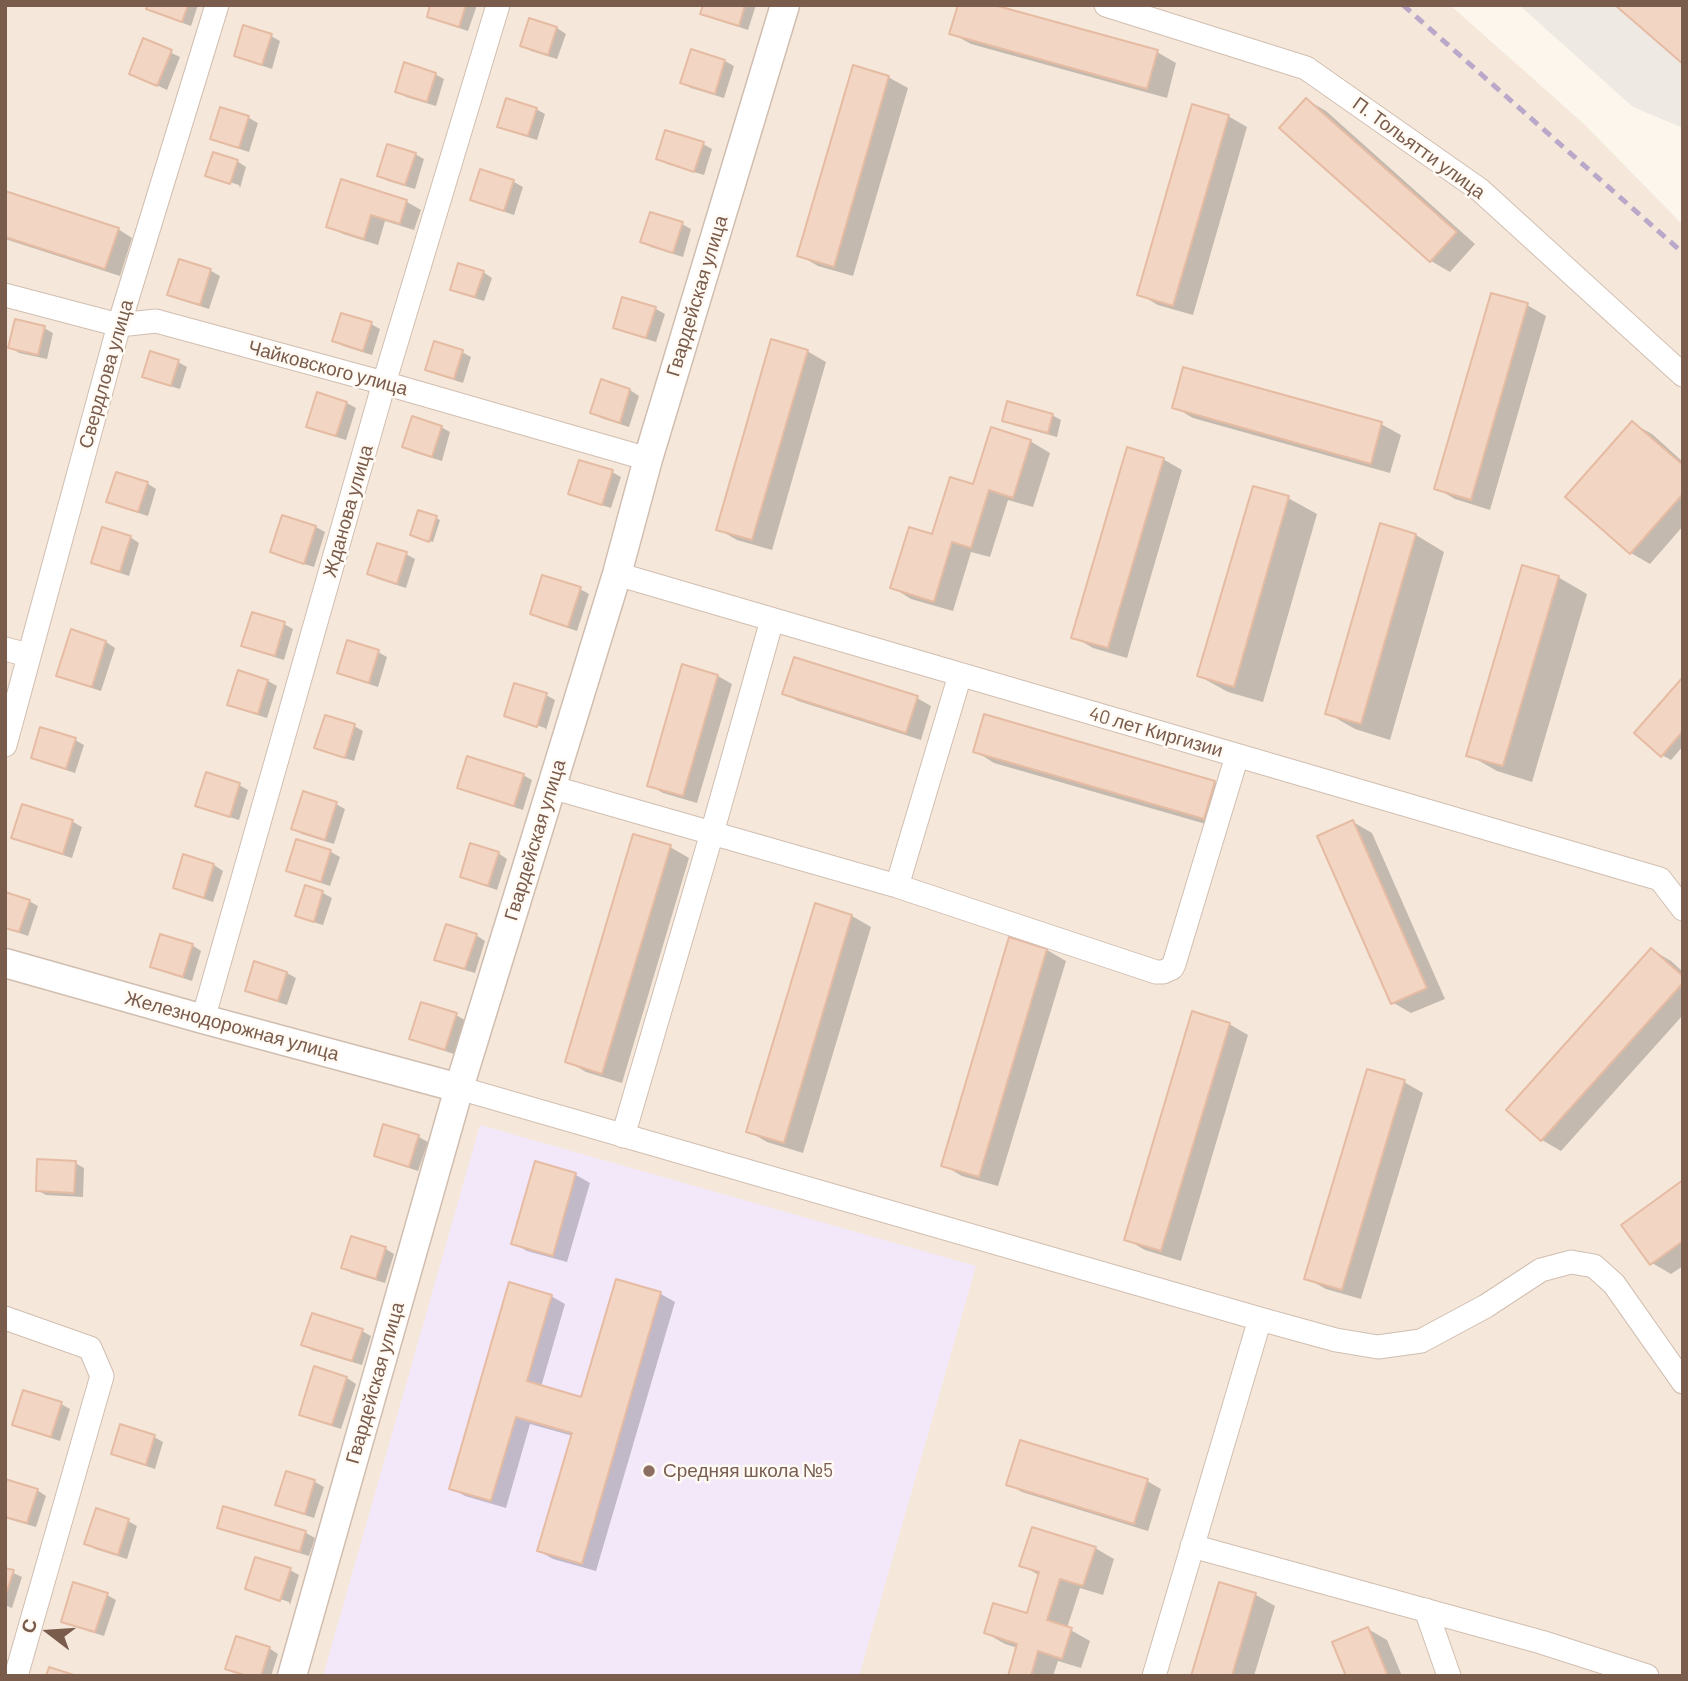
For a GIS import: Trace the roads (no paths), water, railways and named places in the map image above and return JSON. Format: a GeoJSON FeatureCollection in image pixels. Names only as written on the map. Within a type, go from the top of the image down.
{"type":"FeatureCollection","features":[{"type":"Feature","properties":{"kind":"street","name":"Свердлова улица"},"geometry":{"type":"LineString","coordinates":[[5,745],[119,325],[217,5]]}},
{"type":"Feature","properties":{"kind":"street","name":"Жданова улица"},"geometry":{"type":"LineString","coordinates":[[204,1019],[384,383],[498,5]]}},
{"type":"Feature","properties":{"kind":"street","name":"Гвардейская улица"},"geometry":{"type":"LineString","coordinates":[[292,1676],[459,1088],[617,575],[648,459],[785,5]]}},
{"type":"Feature","properties":{"kind":"street","name":"П. Тольятти улица"},"geometry":{"type":"LineString","coordinates":[[1106,5],[1306,68],[1480,190],[1683,375]]}},
{"type":"Feature","properties":{"kind":"street","name":"Чайковского улица"},"geometry":{"type":"LineString","coordinates":[[5,295],[119,325],[156,321],[648,459]]}},
{"type":"Feature","properties":{"kind":"street","name":"40 лет Киргизии"},"geometry":{"type":"LineString","coordinates":[[617,575],[1660,879],[1683,909]]}},
{"type":"Feature","properties":{"kind":"street"},"geometry":{"type":"LineString","coordinates":[[623,1136],[772,620]]}},
{"type":"Feature","properties":{"kind":"street"},"geometry":{"type":"LineString","coordinates":[[5,649],[29,655]]}},
{"type":"Feature","properties":{"kind":"street"},"geometry":{"type":"LineString","coordinates":[[897,887],[960,675]]}},
{"type":"Feature","properties":{"kind":"street"},"geometry":{"type":"LineString","coordinates":[[551,787],[897,887],[1156,972],[1169,970],[1174,964],[1237,755]]}},
{"type":"Feature","properties":{"kind":"street","name":"Железнодорожная улица"},"geometry":{"type":"LineString","coordinates":[[5,963],[459,1088]]}},
{"type":"Feature","properties":{"kind":"street"},"geometry":{"type":"LineString","coordinates":[[459,1088],[1336,1340],[1378,1347],[1421,1341],[1486,1306],[1541,1270],[1571,1262],[1594,1266],[1614,1284],[1683,1382]]}},
{"type":"Feature","properties":{"kind":"street"},"geometry":{"type":"LineString","coordinates":[[5,1318],[90,1348],[102,1376],[16,1676]]}},
{"type":"Feature","properties":{"kind":"street"},"geometry":{"type":"LineString","coordinates":[[1154,1676],[1260,1318]]}},
{"type":"Feature","properties":{"kind":"street"},"geometry":{"type":"LineString","coordinates":[[1192,1546],[1541,1642],[1647,1676]]}},
{"type":"Feature","properties":{"kind":"street"},"geometry":{"type":"LineString","coordinates":[[1426,1611],[1449,1676]]}},
{"type":"Feature","properties":{"kind":"railway"},"geometry":{"type":"LineString","coordinates":[[1403,5],[1683,253]]}},
{"type":"Feature","properties":{"kind":"place","name":"Средняя школа №5"},"geometry":{"type":"Point","coordinates":[649,1471]}}]}
